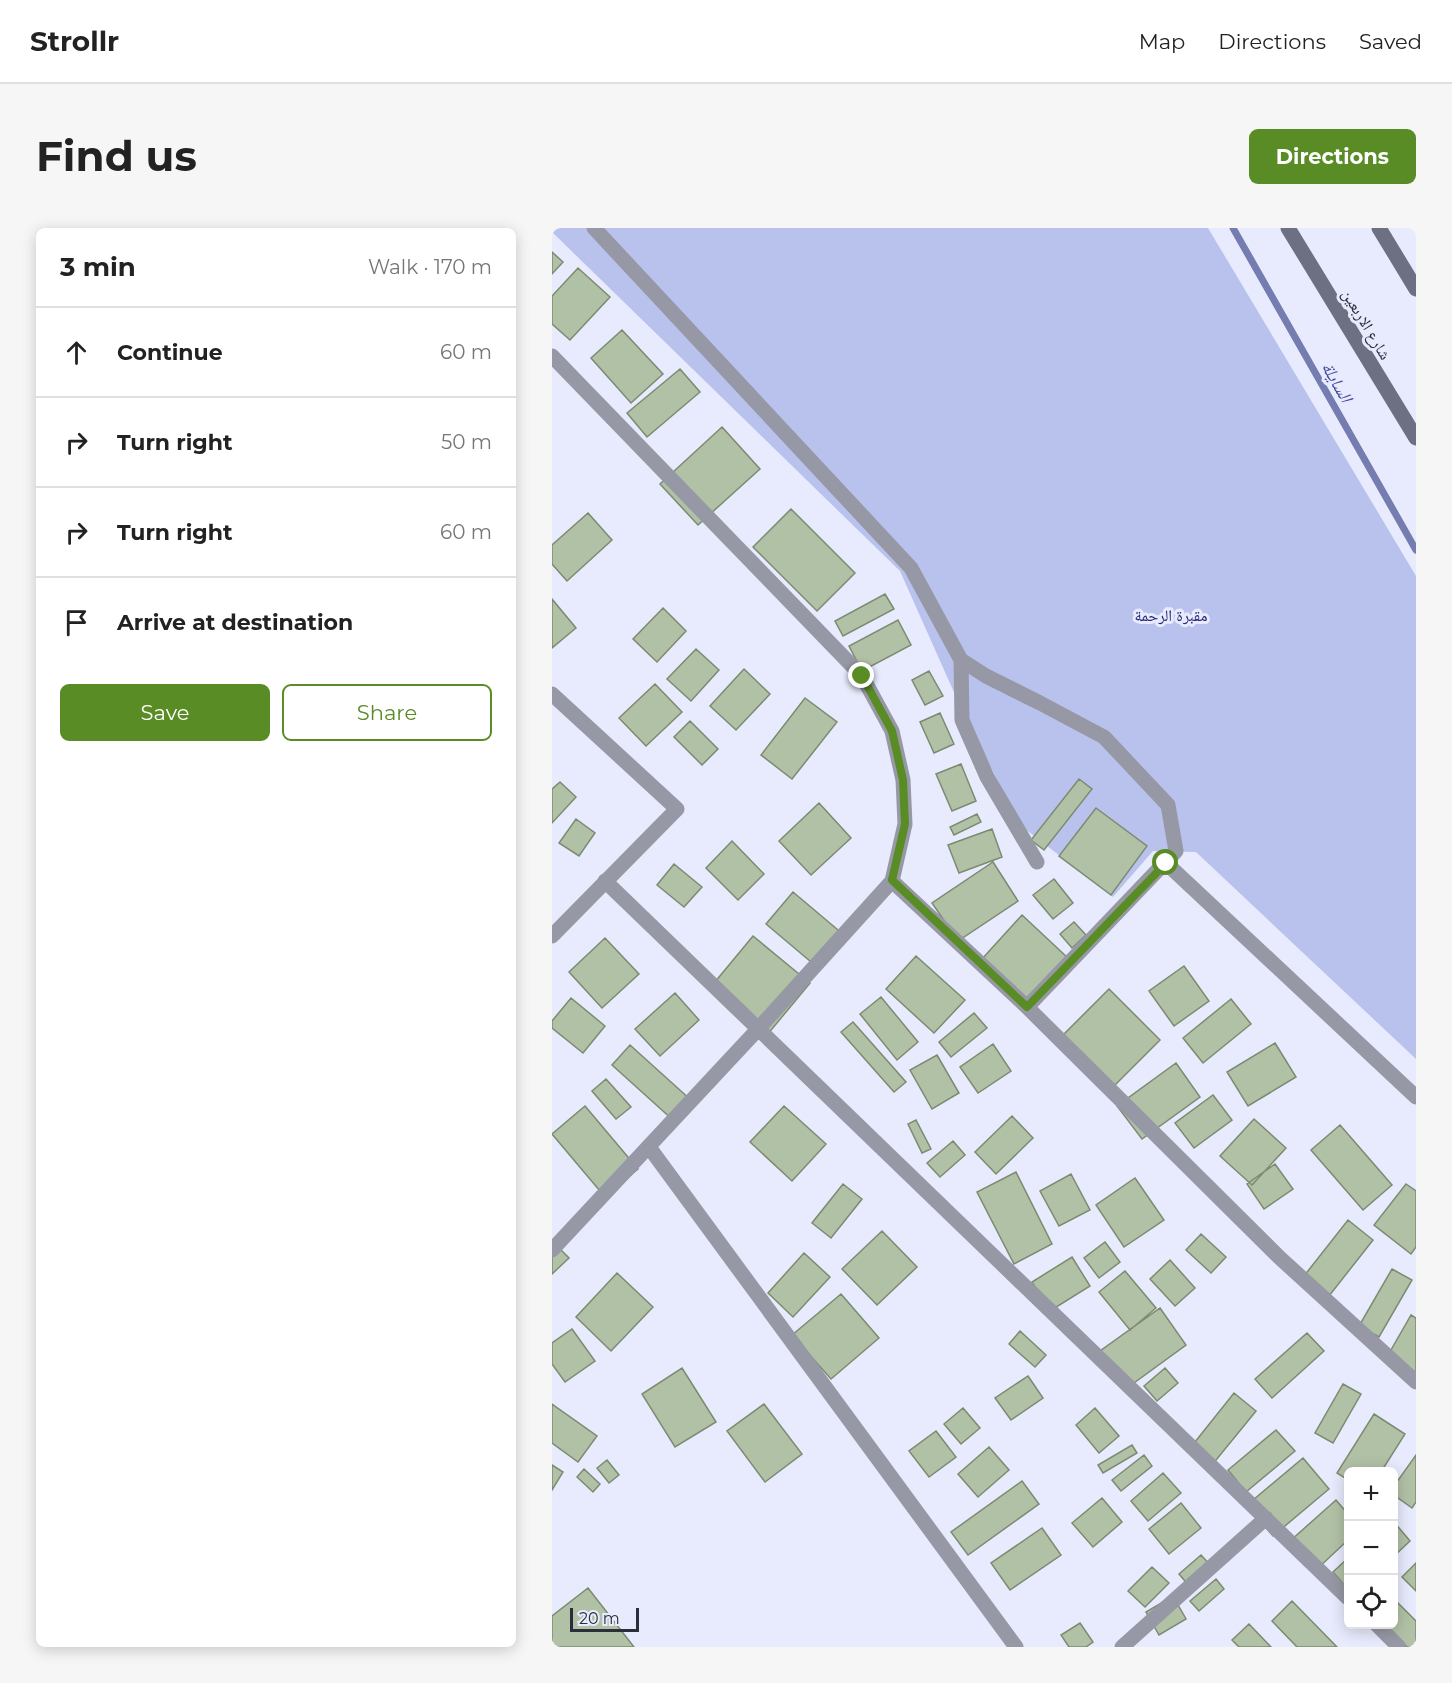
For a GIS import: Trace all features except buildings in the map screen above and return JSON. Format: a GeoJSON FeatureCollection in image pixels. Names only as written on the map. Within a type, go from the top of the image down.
{"type":"FeatureCollection","features":[{"type":"Feature","properties":{"kind":"main road","name":"شارع الاربعين"},"geometry":{"type":"LineString","coordinates":[[1288,228],[1416,438]]}},
{"type":"Feature","properties":{"kind":"main road"},"geometry":{"type":"LineString","coordinates":[[1379,228],[1416,289]]}},
{"type":"Feature","properties":{"kind":"street"},"geometry":{"type":"LineString","coordinates":[[594,228],[911,568],[961,660],[962,720],[987,777],[1037,862]]}},
{"type":"Feature","properties":{"kind":"street"},"geometry":{"type":"LineString","coordinates":[[552,356],[862,676],[892,731],[903,780],[905,824],[892,880],[759,1028],[552,1250]]}},
{"type":"Feature","properties":{"kind":"street"},"geometry":{"type":"LineString","coordinates":[[961,660],[986,676],[1104,737],[1168,805],[1176,852],[1027,1007]]}},
{"type":"Feature","properties":{"kind":"street"},"geometry":{"type":"LineString","coordinates":[[552,694],[676,809],[552,936]]}},
{"type":"Feature","properties":{"kind":"street"},"geometry":{"type":"LineString","coordinates":[[1166,863],[1416,1097]]}},
{"type":"Feature","properties":{"kind":"street"},"geometry":{"type":"LineString","coordinates":[[605,880],[1344,1594]]}},
{"type":"Feature","properties":{"kind":"street"},"geometry":{"type":"LineString","coordinates":[[892,880],[1027,1007],[1280,1258],[1416,1382]]}},
{"type":"Feature","properties":{"kind":"street"},"geometry":{"type":"LineString","coordinates":[[648,1147],[1016,1647]]}},
{"type":"Feature","properties":{"kind":"street"},"geometry":{"type":"LineString","coordinates":[[1122,1647],[1266,1518]]}},
{"type":"Feature","properties":{"kind":"street"},"geometry":{"type":"LineString","coordinates":[[1381,1629],[1399,1647]]}},
{"type":"Feature","properties":{"kind":"green space","name":"مقبرة الرحمة"},"geometry":{"type":"Polygon","coordinates":[[[552,228],[1208,228],[1416,576],[1416,1059],[1196,852],[1153,851],[1113,897],[1020,825],[961,708],[900,571],[552,232],[552,228]]]}},
{"type":"Feature","properties":{"kind":"waterway","name":"السايلة"},"geometry":{"type":"LineString","coordinates":[[1233,228],[1416,550]]}},
{"type":"Feature","properties":{"kind":"route"},"geometry":{"type":"LineString","coordinates":[[862,676],[892,731],[903,780],[905,824],[892,880],[1027,1007],[1166,863]]}}]}
